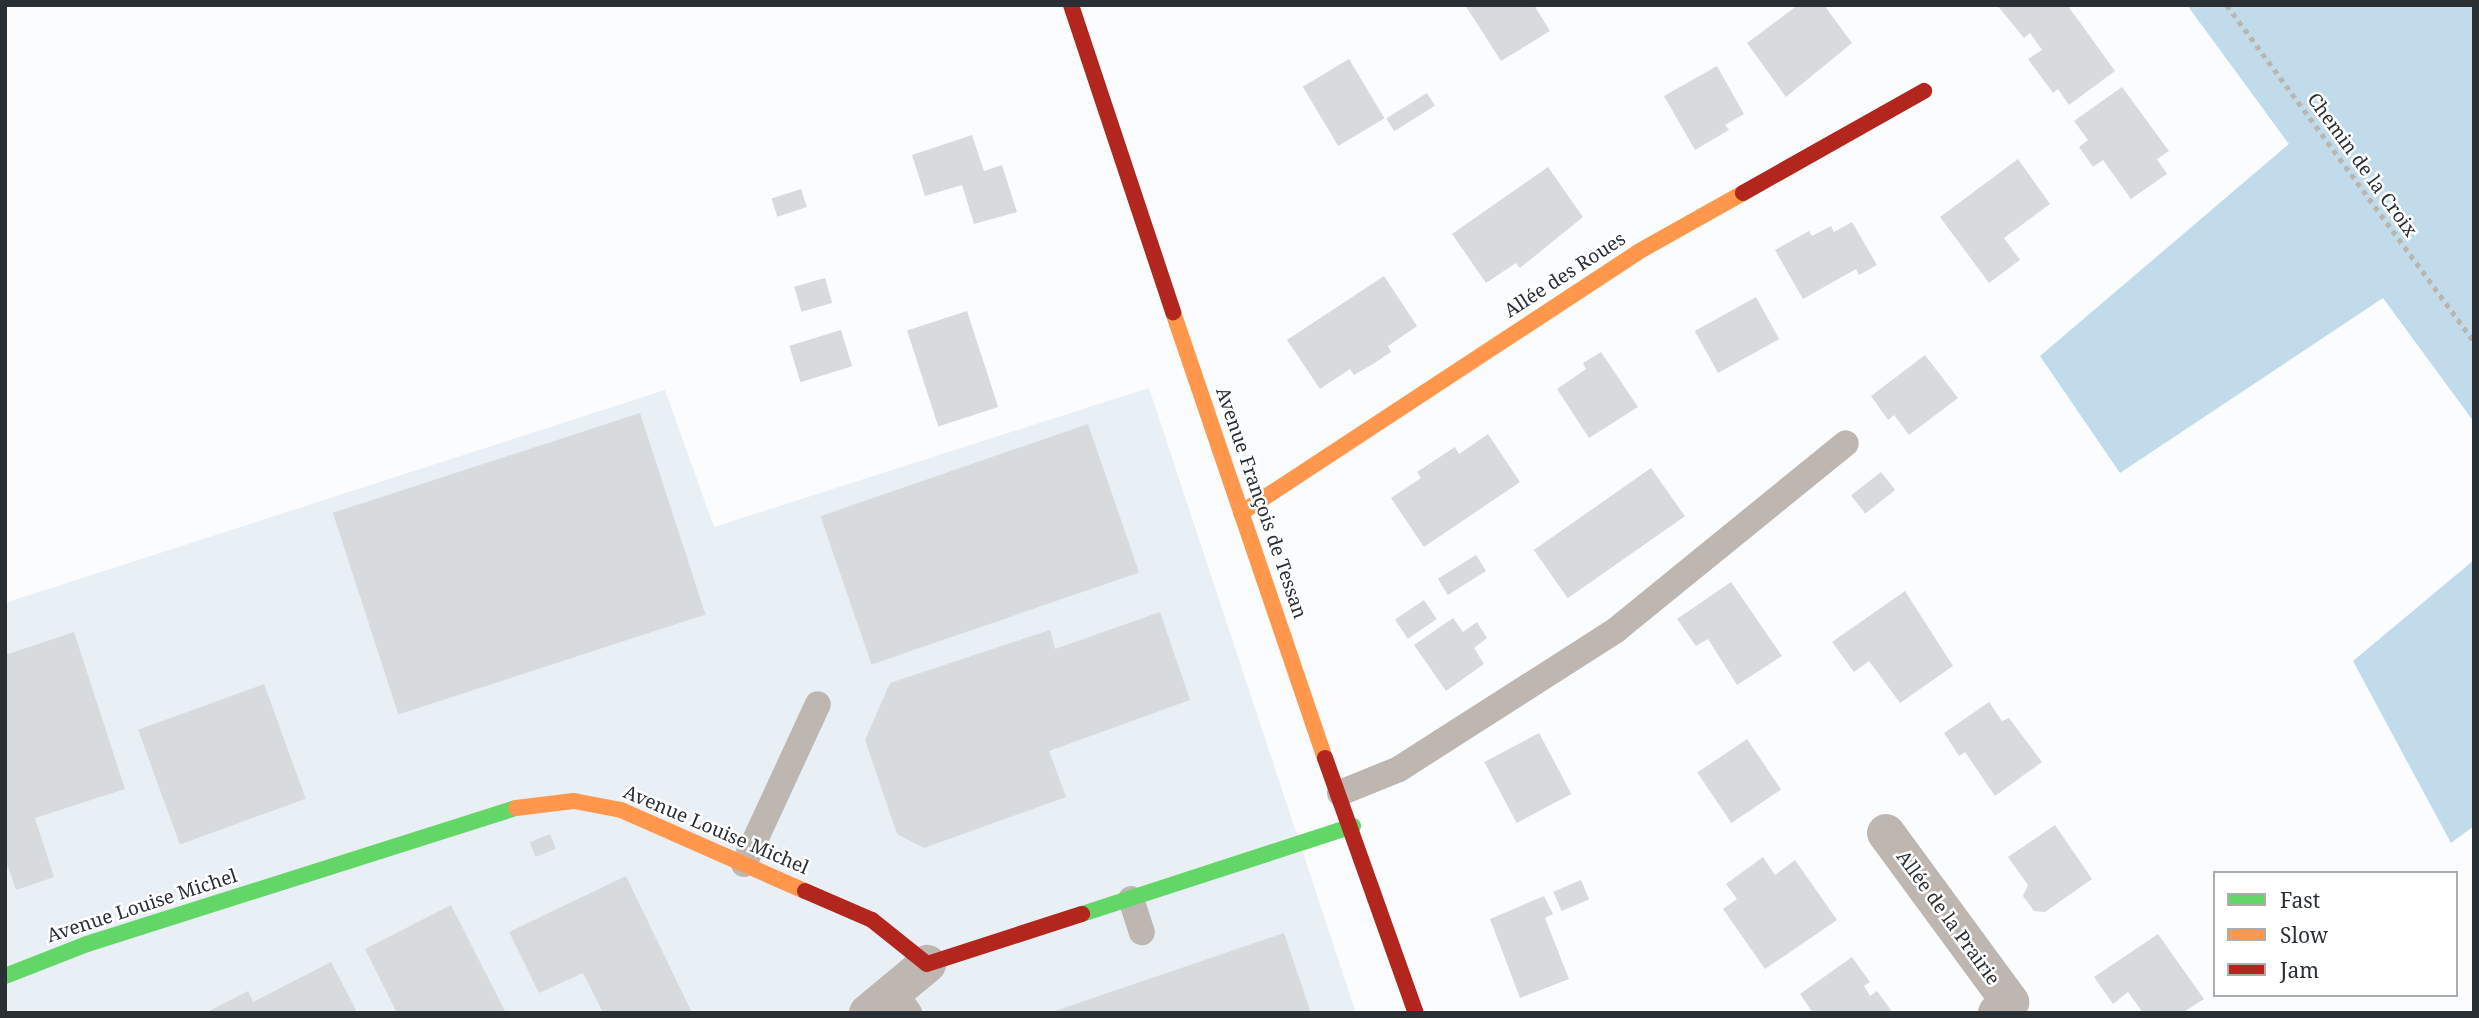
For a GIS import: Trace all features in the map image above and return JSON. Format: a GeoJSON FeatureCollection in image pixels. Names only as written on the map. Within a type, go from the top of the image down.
{"type":"FeatureCollection","features":[{"type":"Feature","properties":{"kind":"street","name":"Avenue François de Tessan"},"geometry":{"type":"LineString","coordinates":[[1071,5],[1241,513],[1353,826],[1416,1013]]}},
{"type":"Feature","properties":{"kind":"street","name":"Allée des Roues"},"geometry":{"type":"LineString","coordinates":[[1241,513],[1638,253],[1924,91]]}},
{"type":"Feature","properties":{"kind":"street","name":"Avenue Louise Michel"},"geometry":{"type":"LineString","coordinates":[[5,976],[87,944],[529,804],[574,801],[621,810],[872,920],[927,964]]}},
{"type":"Feature","properties":{"kind":"street"},"geometry":{"type":"LineString","coordinates":[[890,1006],[927,964],[1353,826]]}},
{"type":"Feature","properties":{"kind":"street","name":"Allée de la Prairie"},"geometry":{"type":"LineString","coordinates":[[1886,833],[2008,1009]]}},
{"type":"Feature","properties":{"kind":"lane"},"geometry":{"type":"LineString","coordinates":[[1340,793],[1399,769],[1616,630],[1846,443]]}},
{"type":"Feature","properties":{"kind":"lane"},"geometry":{"type":"LineString","coordinates":[[744,864],[818,704]]}},
{"type":"Feature","properties":{"kind":"lane"},"geometry":{"type":"LineString","coordinates":[[1131,898],[1142,932]]}},
{"type":"Feature","properties":{"kind":"path","name":"Chemin de la Croix"},"geometry":{"type":"LineString","coordinates":[[2227,5],[2474,341]]}},
{"type":"Feature","properties":{"kind":"shaded area"},"geometry":{"type":"Polygon","coordinates":[[[2187,5],[2474,5],[2474,422],[2383,298],[2120,473],[2040,356],[2289,144],[2187,5]]]}},
{"type":"Feature","properties":{"kind":"shaded area"},"geometry":{"type":"Polygon","coordinates":[[[1149,388],[1356,1013],[5,1013],[5,603],[665,390],[714,527],[1149,388]]]}},
{"type":"Feature","properties":{"kind":"shaded area"},"geometry":{"type":"Polygon","coordinates":[[[2474,560],[2474,826],[2451,843],[2353,661],[2474,560]]]}},
{"type":"Feature","properties":{"kind":"building"},"geometry":{"type":"Polygon","coordinates":[[[1465,5],[1534,5],[1550,31],[1501,61],[1465,5]]]}},
{"type":"Feature","properties":{"kind":"building"},"geometry":{"type":"Polygon","coordinates":[[[1798,5],[1824,5],[1852,43],[1786,97],[1747,43],[1798,5]]]}},
{"type":"Feature","properties":{"kind":"building"},"geometry":{"type":"Polygon","coordinates":[[[1997,5],[2068,6],[2115,71],[2069,105],[2058,89],[2053,93],[2028,59],[2042,50],[2030,33],[2024,38],[1997,5]]]}},
{"type":"Feature","properties":{"kind":"building"},"geometry":{"type":"Polygon","coordinates":[[[1349,59],[1385,118],[1338,146],[1303,87],[1349,59]]]}},
{"type":"Feature","properties":{"kind":"building"},"geometry":{"type":"Polygon","coordinates":[[[1717,66],[1744,114],[1725,125],[1729,130],[1695,150],[1664,96],[1717,66]]]}},
{"type":"Feature","properties":{"kind":"building"},"geometry":{"type":"Polygon","coordinates":[[[2122,87],[2169,151],[2157,159],[2167,174],[2131,199],[2103,160],[2093,167],[2079,147],[2088,140],[2074,121],[2122,87]]]}},
{"type":"Feature","properties":{"kind":"building"},"geometry":{"type":"Polygon","coordinates":[[[1427,93],[1435,106],[1394,131],[1386,118],[1427,93]]]}},
{"type":"Feature","properties":{"kind":"building"},"geometry":{"type":"Polygon","coordinates":[[[972,135],[984,171],[1002,165],[1017,212],[974,224],[962,185],[925,196],[912,155],[972,135]]]}},
{"type":"Feature","properties":{"kind":"building"},"geometry":{"type":"Polygon","coordinates":[[[2018,159],[2050,204],[2004,238],[2020,260],[1989,283],[1940,217],[2018,159]]]}},
{"type":"Feature","properties":{"kind":"building"},"geometry":{"type":"Polygon","coordinates":[[[1548,167],[1583,217],[1520,268],[1516,263],[1486,283],[1452,234],[1548,167]]]}},
{"type":"Feature","properties":{"kind":"building"},"geometry":{"type":"Polygon","coordinates":[[[801,189],[807,207],[777,217],[772,199],[801,189]]]}},
{"type":"Feature","properties":{"kind":"building"},"geometry":{"type":"Polygon","coordinates":[[[1852,222],[1877,265],[1859,275],[1856,269],[1803,299],[1775,250],[1809,231],[1812,236],[1831,226],[1834,232],[1852,222]]]}},
{"type":"Feature","properties":{"kind":"building"},"geometry":{"type":"Polygon","coordinates":[[[1384,276],[1417,326],[1388,346],[1391,352],[1373,364],[1354,375],[1350,369],[1320,389],[1287,340],[1384,276]]]}},
{"type":"Feature","properties":{"kind":"building"},"geometry":{"type":"Polygon","coordinates":[[[825,278],[832,303],[801,312],[794,287],[825,278]]]}},
{"type":"Feature","properties":{"kind":"building"},"geometry":{"type":"Polygon","coordinates":[[[1756,297],[1779,339],[1718,373],[1695,331],[1756,297]]]}},
{"type":"Feature","properties":{"kind":"building"},"geometry":{"type":"Polygon","coordinates":[[[967,311],[998,407],[938,427],[907,330],[967,311]]]}},
{"type":"Feature","properties":{"kind":"building"},"geometry":{"type":"Polygon","coordinates":[[[841,330],[852,366],[800,382],[789,346],[841,330]]]}},
{"type":"Feature","properties":{"kind":"building"},"geometry":{"type":"Polygon","coordinates":[[[1601,352],[1638,407],[1589,438],[1557,389],[1586,369],[1583,363],[1601,352]]]}},
{"type":"Feature","properties":{"kind":"building"},"geometry":{"type":"Polygon","coordinates":[[[1925,355],[1958,398],[1909,435],[1894,415],[1888,420],[1871,396],[1925,355]]]}},
{"type":"Feature","properties":{"kind":"building"},"geometry":{"type":"Polygon","coordinates":[[[640,413],[706,615],[398,714],[333,513],[640,413]]]}},
{"type":"Feature","properties":{"kind":"building"},"geometry":{"type":"Polygon","coordinates":[[[1088,424],[1139,572],[872,665],[820,516],[1088,424]]]}},
{"type":"Feature","properties":{"kind":"building"},"geometry":{"type":"Polygon","coordinates":[[[1488,434],[1520,482],[1424,547],[1391,498],[1421,478],[1417,472],[1455,447],[1459,454],[1488,434]]]}},
{"type":"Feature","properties":{"kind":"building"},"geometry":{"type":"Polygon","coordinates":[[[1651,468],[1685,516],[1568,598],[1534,550],[1651,468]]]}},
{"type":"Feature","properties":{"kind":"building"},"geometry":{"type":"Polygon","coordinates":[[[1881,472],[1895,490],[1865,514],[1851,495],[1881,472]]]}},
{"type":"Feature","properties":{"kind":"building"},"geometry":{"type":"Polygon","coordinates":[[[1476,555],[1486,571],[1448,595],[1438,579],[1476,555]]]}},
{"type":"Feature","properties":{"kind":"building"},"geometry":{"type":"Polygon","coordinates":[[[1731,582],[1782,656],[1737,685],[1708,639],[1696,646],[1677,619],[1731,582]]]}},
{"type":"Feature","properties":{"kind":"building"},"geometry":{"type":"Polygon","coordinates":[[[1905,591],[1953,666],[1900,703],[1869,661],[1854,672],[1832,642],[1905,591]]]}},
{"type":"Feature","properties":{"kind":"building"},"geometry":{"type":"Polygon","coordinates":[[[1424,600],[1437,619],[1408,639],[1395,620],[1424,600]]]}},
{"type":"Feature","properties":{"kind":"building"},"geometry":{"type":"Polygon","coordinates":[[[1160,612],[1190,700],[1049,751],[1066,797],[924,848],[897,834],[865,740],[890,683],[1050,630],[1055,649],[1160,612]]]}},
{"type":"Feature","properties":{"kind":"building"},"geometry":{"type":"Polygon","coordinates":[[[1453,618],[1463,632],[1477,622],[1487,638],[1474,648],[1484,664],[1446,691],[1414,645],[1453,618]]]}},
{"type":"Feature","properties":{"kind":"building"},"geometry":{"type":"Polygon","coordinates":[[[74,632],[125,789],[35,818],[54,877],[16,890],[5,858],[5,655],[74,632]]]}},
{"type":"Feature","properties":{"kind":"building"},"geometry":{"type":"Polygon","coordinates":[[[264,684],[306,799],[180,844],[138,730],[264,684]]]}},
{"type":"Feature","properties":{"kind":"building"},"geometry":{"type":"Polygon","coordinates":[[[1989,702],[2002,721],[2009,718],[2042,762],[1995,796],[1965,752],[1959,756],[1944,733],[1989,702]]]}},
{"type":"Feature","properties":{"kind":"building"},"geometry":{"type":"Polygon","coordinates":[[[1539,733],[1571,794],[1517,823],[1484,762],[1539,733]]]}},
{"type":"Feature","properties":{"kind":"building"},"geometry":{"type":"Polygon","coordinates":[[[1747,739],[1781,790],[1731,823],[1697,773],[1747,739]]]}},
{"type":"Feature","properties":{"kind":"building"},"geometry":{"type":"Polygon","coordinates":[[[2055,825],[2092,879],[2045,912],[2034,911],[2023,896],[2028,885],[2008,857],[2055,825]]]}},
{"type":"Feature","properties":{"kind":"building"},"geometry":{"type":"Polygon","coordinates":[[[550,834],[556,849],[536,857],[530,842],[550,834]]]}},
{"type":"Feature","properties":{"kind":"building"},"geometry":{"type":"Polygon","coordinates":[[[1763,857],[1775,875],[1795,860],[1837,920],[1765,969],[1723,909],[1737,899],[1726,884],[1763,857]]]}},
{"type":"Feature","properties":{"kind":"building"},"geometry":{"type":"Polygon","coordinates":[[[626,876],[692,1013],[603,1013],[583,973],[539,993],[509,932],[626,876]]]}},
{"type":"Feature","properties":{"kind":"building"},"geometry":{"type":"Polygon","coordinates":[[[1581,880],[1589,899],[1562,911],[1553,892],[1581,880]]]}},
{"type":"Feature","properties":{"kind":"building"},"geometry":{"type":"Polygon","coordinates":[[[1544,896],[1553,914],[1545,918],[1569,979],[1520,998],[1490,919],[1544,896]]]}},
{"type":"Feature","properties":{"kind":"building"},"geometry":{"type":"Polygon","coordinates":[[[451,905],[506,1013],[397,1013],[365,949],[451,905]]]}},
{"type":"Feature","properties":{"kind":"building"},"geometry":{"type":"Polygon","coordinates":[[[1284,933],[1311,1013],[1055,1011],[1284,933]]]}},
{"type":"Feature","properties":{"kind":"building"},"geometry":{"type":"Polygon","coordinates":[[[2158,934],[2204,999],[2182,1013],[2143,1013],[2128,992],[2113,1004],[2094,977],[2158,934]]]}},
{"type":"Feature","properties":{"kind":"building"},"geometry":{"type":"Polygon","coordinates":[[[1852,957],[1870,982],[1864,986],[1870,996],[1877,991],[1893,1013],[1813,1013],[1800,994],[1852,957]]]}},
{"type":"Feature","properties":{"kind":"building"},"geometry":{"type":"Polygon","coordinates":[[[331,962],[356,1010],[351,1013],[205,1013],[248,991],[253,1002],[331,962]]]}},
{"type":"Feature","properties":{"kind":"traffic: fast"},"geometry":{"type":"LineString","coordinates":[[5,976],[87,944],[516,808]]}},
{"type":"Feature","properties":{"kind":"traffic: fast"},"geometry":{"type":"LineString","coordinates":[[1082,914],[1353,826]]}},
{"type":"Feature","properties":{"kind":"traffic: slow"},"geometry":{"type":"LineString","coordinates":[[1241,513],[1638,252],[1743,193]]}},
{"type":"Feature","properties":{"kind":"traffic: slow"},"geometry":{"type":"LineString","coordinates":[[1173,312],[1325,758]]}},
{"type":"Feature","properties":{"kind":"traffic: slow"},"geometry":{"type":"LineString","coordinates":[[516,808],[574,801],[621,810],[805,891]]}},
{"type":"Feature","properties":{"kind":"traffic: jam"},"geometry":{"type":"LineString","coordinates":[[1071,5],[1173,312]]}},
{"type":"Feature","properties":{"kind":"traffic: jam"},"geometry":{"type":"LineString","coordinates":[[1743,193],[1924,91]]}},
{"type":"Feature","properties":{"kind":"traffic: jam"},"geometry":{"type":"LineString","coordinates":[[1325,758],[1416,1013]]}},
{"type":"Feature","properties":{"kind":"traffic: jam"},"geometry":{"type":"LineString","coordinates":[[805,891],[872,920],[927,964],[1082,914]]}}]}
